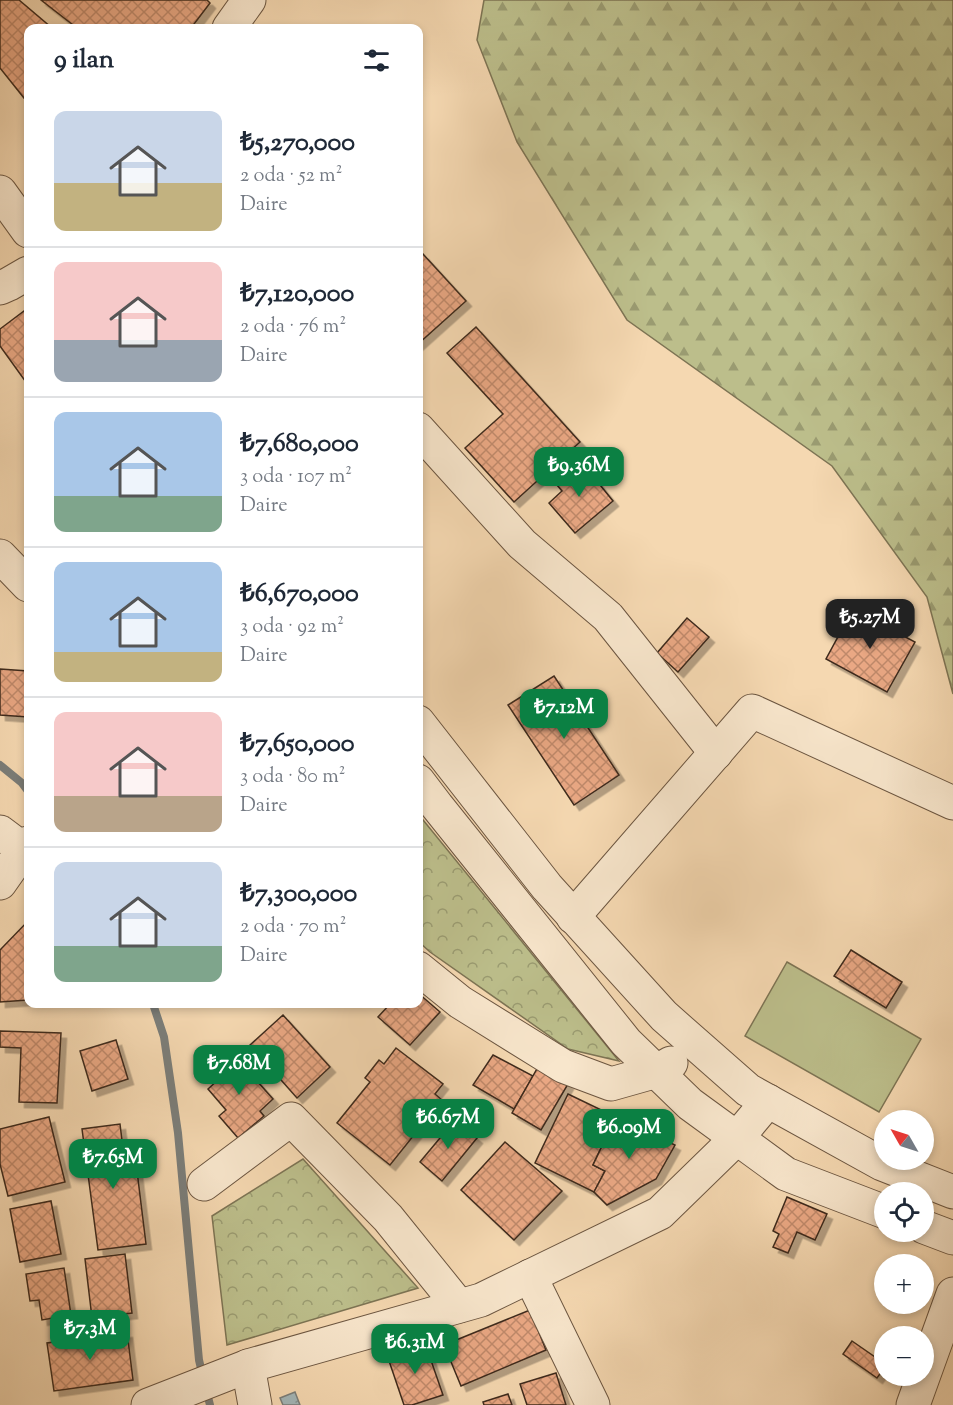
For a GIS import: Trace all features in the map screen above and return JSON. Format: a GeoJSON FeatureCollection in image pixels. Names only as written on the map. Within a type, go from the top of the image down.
{"type":"FeatureCollection","features":[{"type":"Feature","properties":{"kind":"street"},"geometry":{"type":"LineString","coordinates":[[232,24],[249,0]]}},
{"type":"Feature","properties":{"kind":"street"},"geometry":{"type":"LineString","coordinates":[[0,192],[24,225]]}},
{"type":"Feature","properties":{"kind":"street"},"geometry":{"type":"LineString","coordinates":[[0,288],[24,275]]}},
{"type":"Feature","properties":{"kind":"street"},"geometry":{"type":"LineString","coordinates":[[423,435],[522,544],[608,617],[716,753]]}},
{"type":"Feature","properties":{"kind":"street"},"geometry":{"type":"LineString","coordinates":[[0,556],[24,581]]}},
{"type":"Feature","properties":{"kind":"street"},"geometry":{"type":"LineString","coordinates":[[573,917],[752,711],[953,803]]}},
{"type":"Feature","properties":{"kind":"street"},"geometry":{"type":"LineString","coordinates":[[423,728],[547,887],[664,1016],[698,1046],[748,1089],[768,1101],[882,1164],[953,1192]]}},
{"type":"Feature","properties":{"kind":"street"},"geometry":{"type":"LineString","coordinates":[[423,788],[626,1042],[690,1104],[786,1174],[874,1208]]}},
{"type":"Feature","properties":{"kind":"street"},"geometry":{"type":"LineString","coordinates":[[0,883],[17,842]]}},
{"type":"Feature","properties":{"kind":"street"},"geometry":{"type":"LineString","coordinates":[[423,972],[460,1002],[563,1066],[611,1084],[657,1071],[698,1046]]}},
{"type":"Feature","properties":{"kind":"street"},"geometry":{"type":"LineString","coordinates":[[153,1403],[248,1366],[481,1300],[660,1213],[737,1138],[768,1101]]}},
{"type":"Feature","properties":{"kind":"street"},"geometry":{"type":"LineString","coordinates":[[204,1184],[291,1119],[388,1218],[459,1306]]}},
{"type":"Feature","properties":{"kind":"street"},"geometry":{"type":"LineString","coordinates":[[934,1231],[953,1238]]}},
{"type":"Feature","properties":{"kind":"street"},"geometry":{"type":"LineString","coordinates":[[530,1276],[593,1405]]}},
{"type":"Feature","properties":{"kind":"street"},"geometry":{"type":"LineString","coordinates":[[914,1405],[953,1294]]}},
{"type":"Feature","properties":{"kind":"street"},"geometry":{"type":"LineString","coordinates":[[248,1366],[255,1405]]}},
{"type":"Feature","properties":{"kind":"green space"},"geometry":{"type":"Polygon","coordinates":[[[484,0],[953,0],[953,694],[927,597],[832,466],[627,320],[517,142],[477,40],[484,0]]]}},
{"type":"Feature","properties":{"kind":"green space"},"geometry":{"type":"Polygon","coordinates":[[[423,820],[619,1061],[568,1049],[423,946],[423,820]]]}},
{"type":"Feature","properties":{"kind":"green space"},"geometry":{"type":"Polygon","coordinates":[[[787,962],[921,1039],[880,1110],[875,1110],[745,1036],[787,962]]]}},
{"type":"Feature","properties":{"kind":"green space"},"geometry":{"type":"Polygon","coordinates":[[[303,1159],[418,1288],[227,1345],[212,1216],[303,1159]]]}},
{"type":"Feature","properties":{"kind":"water"},"geometry":{"type":"Polygon","coordinates":[[[295,1392],[300,1405],[283,1405],[280,1398],[295,1392]]]}},
{"type":"Feature","properties":{"kind":"building"},"geometry":{"type":"Polygon","coordinates":[[[0,0],[19,0],[47,24],[24,24],[24,98],[0,68],[0,0]]]}},
{"type":"Feature","properties":{"kind":"building"},"geometry":{"type":"Polygon","coordinates":[[[41,0],[207,0],[210,3],[194,24],[72,24],[41,0]]]}},
{"type":"Feature","properties":{"kind":"building"},"geometry":{"type":"Polygon","coordinates":[[[423,254],[466,301],[423,340],[423,254]]]}},
{"type":"Feature","properties":{"kind":"building"},"geometry":{"type":"Polygon","coordinates":[[[24,311],[24,379],[0,346],[0,329],[24,311]]]}},
{"type":"Feature","properties":{"kind":"building"},"geometry":{"type":"Polygon","coordinates":[[[476,327],[580,442],[514,502],[465,448],[503,414],[447,353],[476,327]]]}},
{"type":"Feature","properties":{"kind":"building"},"geometry":{"type":"Polygon","coordinates":[[[568,466],[579,478],[588,470],[613,501],[575,533],[549,503],[562,491],[552,479],[568,466]]]}},
{"type":"Feature","properties":{"kind":"building"},"geometry":{"type":"Polygon","coordinates":[[[853,609],[915,642],[887,692],[826,659],[853,609]]]}},
{"type":"Feature","properties":{"kind":"building"},"geometry":{"type":"Polygon","coordinates":[[[687,618],[709,637],[678,672],[657,653],[687,618]]]}},
{"type":"Feature","properties":{"kind":"building"},"geometry":{"type":"Polygon","coordinates":[[[0,669],[24,671],[24,717],[0,715],[0,669]]]}},
{"type":"Feature","properties":{"kind":"building"},"geometry":{"type":"Polygon","coordinates":[[[554,676],[619,775],[574,805],[508,705],[554,676]]]}},
{"type":"Feature","properties":{"kind":"building"},"geometry":{"type":"Polygon","coordinates":[[[24,925],[24,1000],[0,1002],[0,950],[24,925]]]}},
{"type":"Feature","properties":{"kind":"building"},"geometry":{"type":"Polygon","coordinates":[[[851,950],[902,982],[886,1008],[834,976],[851,950]]]}},
{"type":"Feature","properties":{"kind":"building"},"geometry":{"type":"Polygon","coordinates":[[[423,997],[440,1012],[410,1045],[378,1017],[386,1008],[423,1008],[423,997]]]}},
{"type":"Feature","properties":{"kind":"building"},"geometry":{"type":"Polygon","coordinates":[[[283,1015],[330,1067],[297,1098],[250,1045],[283,1015]]]}},
{"type":"Feature","properties":{"kind":"building"},"geometry":{"type":"Polygon","coordinates":[[[0,1031],[61,1033],[57,1103],[19,1102],[21,1048],[0,1047],[0,1031]]]}},
{"type":"Feature","properties":{"kind":"building"},"geometry":{"type":"Polygon","coordinates":[[[116,1040],[128,1079],[92,1091],[80,1051],[116,1040]]]}},
{"type":"Feature","properties":{"kind":"building"},"geometry":{"type":"Polygon","coordinates":[[[396,1048],[443,1084],[435,1094],[442,1100],[390,1165],[337,1123],[370,1082],[365,1078],[379,1060],[384,1064],[396,1048]]]}},
{"type":"Feature","properties":{"kind":"building"},"geometry":{"type":"Polygon","coordinates":[[[233,1054],[273,1099],[260,1111],[264,1116],[238,1138],[219,1116],[226,1110],[208,1089],[219,1079],[212,1072],[233,1054]]]}},
{"type":"Feature","properties":{"kind":"building"},"geometry":{"type":"Polygon","coordinates":[[[493,1055],[533,1076],[514,1109],[473,1085],[493,1055]]]}},
{"type":"Feature","properties":{"kind":"building"},"geometry":{"type":"Polygon","coordinates":[[[538,1067],[568,1084],[541,1130],[512,1113],[538,1067]]]}},
{"type":"Feature","properties":{"kind":"building"},"geometry":{"type":"Polygon","coordinates":[[[568,1094],[616,1117],[593,1165],[605,1171],[594,1192],[535,1163],[568,1094]]]}},
{"type":"Feature","properties":{"kind":"building"},"geometry":{"type":"Polygon","coordinates":[[[49,1117],[65,1182],[8,1196],[0,1164],[0,1129],[49,1117]]]}},
{"type":"Feature","properties":{"kind":"building"},"geometry":{"type":"Polygon","coordinates":[[[616,1117],[675,1145],[656,1179],[607,1205],[594,1192],[605,1171],[593,1165],[616,1117]]]}},
{"type":"Feature","properties":{"kind":"building"},"geometry":{"type":"Polygon","coordinates":[[[455,1120],[477,1138],[442,1181],[420,1162],[455,1120]]]}},
{"type":"Feature","properties":{"kind":"building"},"geometry":{"type":"Polygon","coordinates":[[[120,1124],[125,1165],[136,1163],[146,1244],[98,1250],[82,1129],[120,1124]]]}},
{"type":"Feature","properties":{"kind":"building"},"geometry":{"type":"Polygon","coordinates":[[[505,1142],[562,1191],[514,1240],[461,1190],[505,1142]]]}},
{"type":"Feature","properties":{"kind":"building"},"geometry":{"type":"Polygon","coordinates":[[[787,1197],[827,1214],[815,1240],[797,1232],[788,1253],[773,1247],[779,1234],[773,1231],[787,1197]]]}},
{"type":"Feature","properties":{"kind":"building"},"geometry":{"type":"Polygon","coordinates":[[[51,1201],[61,1254],[20,1262],[10,1209],[51,1201]]]}},
{"type":"Feature","properties":{"kind":"building"},"geometry":{"type":"Polygon","coordinates":[[[125,1254],[132,1313],[92,1318],[85,1259],[125,1254]]]}},
{"type":"Feature","properties":{"kind":"building"},"geometry":{"type":"Polygon","coordinates":[[[64,1268],[71,1315],[42,1320],[39,1300],[30,1301],[26,1274],[64,1268]]]}},
{"type":"Feature","properties":{"kind":"building"},"geometry":{"type":"Polygon","coordinates":[[[530,1310],[546,1350],[461,1386],[444,1345],[530,1310]]]}},
{"type":"Feature","properties":{"kind":"building"},"geometry":{"type":"Polygon","coordinates":[[[127,1332],[133,1380],[54,1391],[47,1343],[127,1332]]]}},
{"type":"Feature","properties":{"kind":"building"},"geometry":{"type":"Polygon","coordinates":[[[852,1341],[874,1356],[874,1376],[843,1354],[852,1341]]]}},
{"type":"Feature","properties":{"kind":"building"},"geometry":{"type":"Polygon","coordinates":[[[425,1343],[443,1395],[412,1405],[404,1405],[387,1355],[425,1343]]]}},
{"type":"Feature","properties":{"kind":"building"},"geometry":{"type":"Polygon","coordinates":[[[556,1373],[566,1405],[527,1405],[520,1384],[556,1373]]]}},
{"type":"Feature","properties":{"kind":"building"},"geometry":{"type":"Polygon","coordinates":[[[508,1394],[512,1405],[484,1405],[483,1402],[508,1394]]]}},
{"type":"Feature","properties":{"kind":"waterway"},"geometry":{"type":"LineString","coordinates":[[0,765],[24,786]]}},
{"type":"Feature","properties":{"kind":"waterway"},"geometry":{"type":"LineString","coordinates":[[154,1008],[164,1037],[178,1133],[199,1360],[203,1377]]}},
{"type":"Feature","properties":{"kind":"waterway"},"geometry":{"type":"LineString","coordinates":[[206,1389],[210,1405]]}}]}
